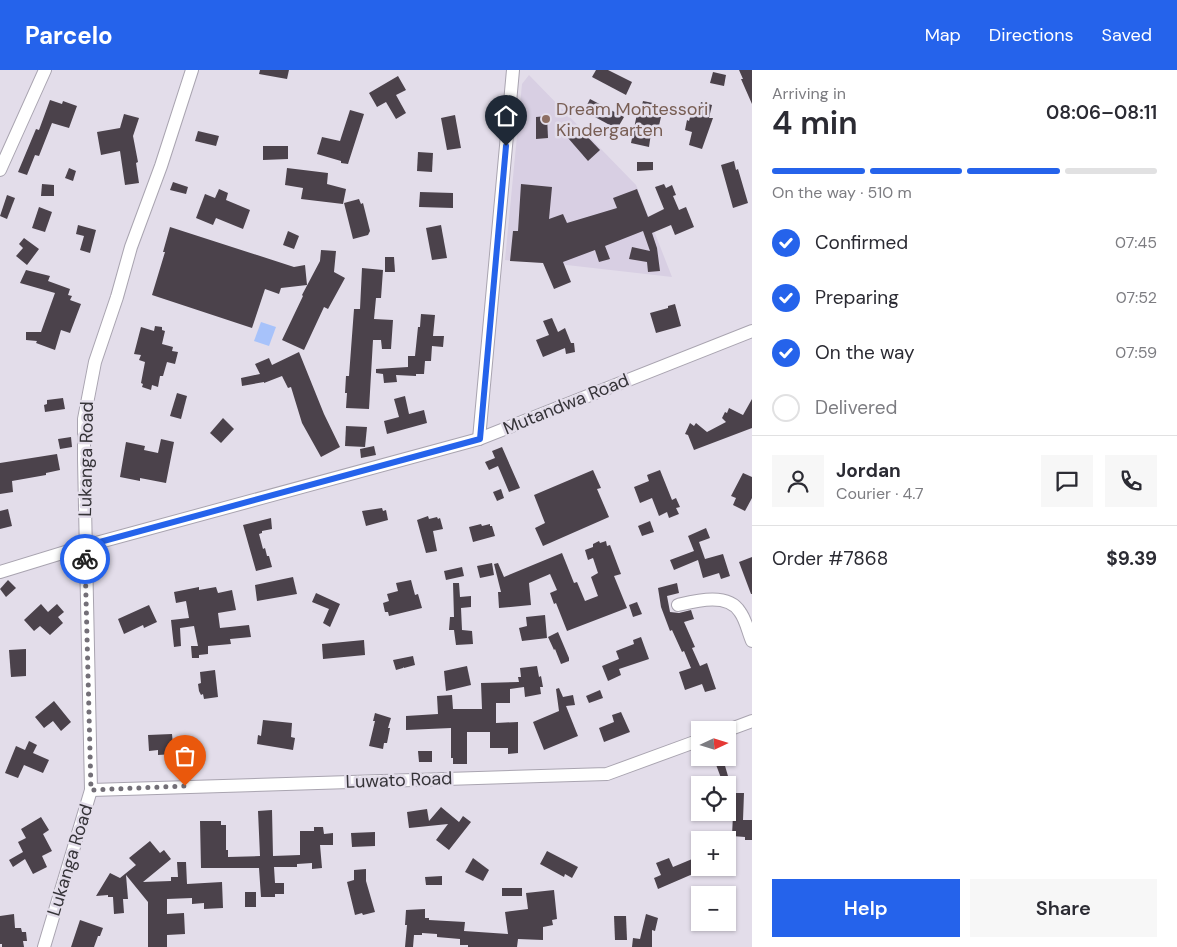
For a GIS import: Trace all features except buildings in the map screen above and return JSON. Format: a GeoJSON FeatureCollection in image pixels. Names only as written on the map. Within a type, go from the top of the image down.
{"type":"FeatureCollection","features":[{"type":"Feature","properties":{"kind":"street"},"geometry":{"type":"LineString","coordinates":[[0,170],[45,70]]}},
{"type":"Feature","properties":{"kind":"street","name":"Lukanga Road"},"geometry":{"type":"LineString","coordinates":[[44,947],[91,790],[84,419],[95,362],[131,248],[161,166],[192,70]]}},
{"type":"Feature","properties":{"kind":"street"},"geometry":{"type":"LineString","coordinates":[[480,439],[513,70]]}},
{"type":"Feature","properties":{"kind":"street","name":"Mutandwa Road"},"geometry":{"type":"LineString","coordinates":[[0,572],[85,546],[480,439],[751,333]]}},
{"type":"Feature","properties":{"kind":"street"},"geometry":{"type":"LineString","coordinates":[[678,605],[718,600],[734,606],[740,612],[752,641]]}},
{"type":"Feature","properties":{"kind":"street"},"geometry":{"type":"LineString","coordinates":[[736,727],[752,721]]}},
{"type":"Feature","properties":{"kind":"street","name":"Luwato Road"},"geometry":{"type":"LineString","coordinates":[[91,790],[607,774],[691,743]]}},
{"type":"Feature","properties":{"kind":"shaded area"},"geometry":{"type":"Polygon","coordinates":[[[529,75],[636,185],[672,277],[505,260],[522,84],[529,75]]]}},
{"type":"Feature","properties":{"kind":"water"},"geometry":{"type":"Polygon","coordinates":[[[261,322],[276,327],[269,346],[254,341],[261,322]]]}},
{"type":"Feature","properties":{"kind":"way so far"},"geometry":{"type":"LineString","coordinates":[[85,559],[91,790],[185,786]]}},
{"type":"Feature","properties":{"kind":"place","name":"Dream Montessori Kindergarten"},"geometry":{"type":"Point","coordinates":[546,119]}},
{"type":"Feature","properties":{"kind":"route"},"geometry":{"type":"LineString","coordinates":[[85,559],[85,546],[480,439],[506,146]]}}]}
